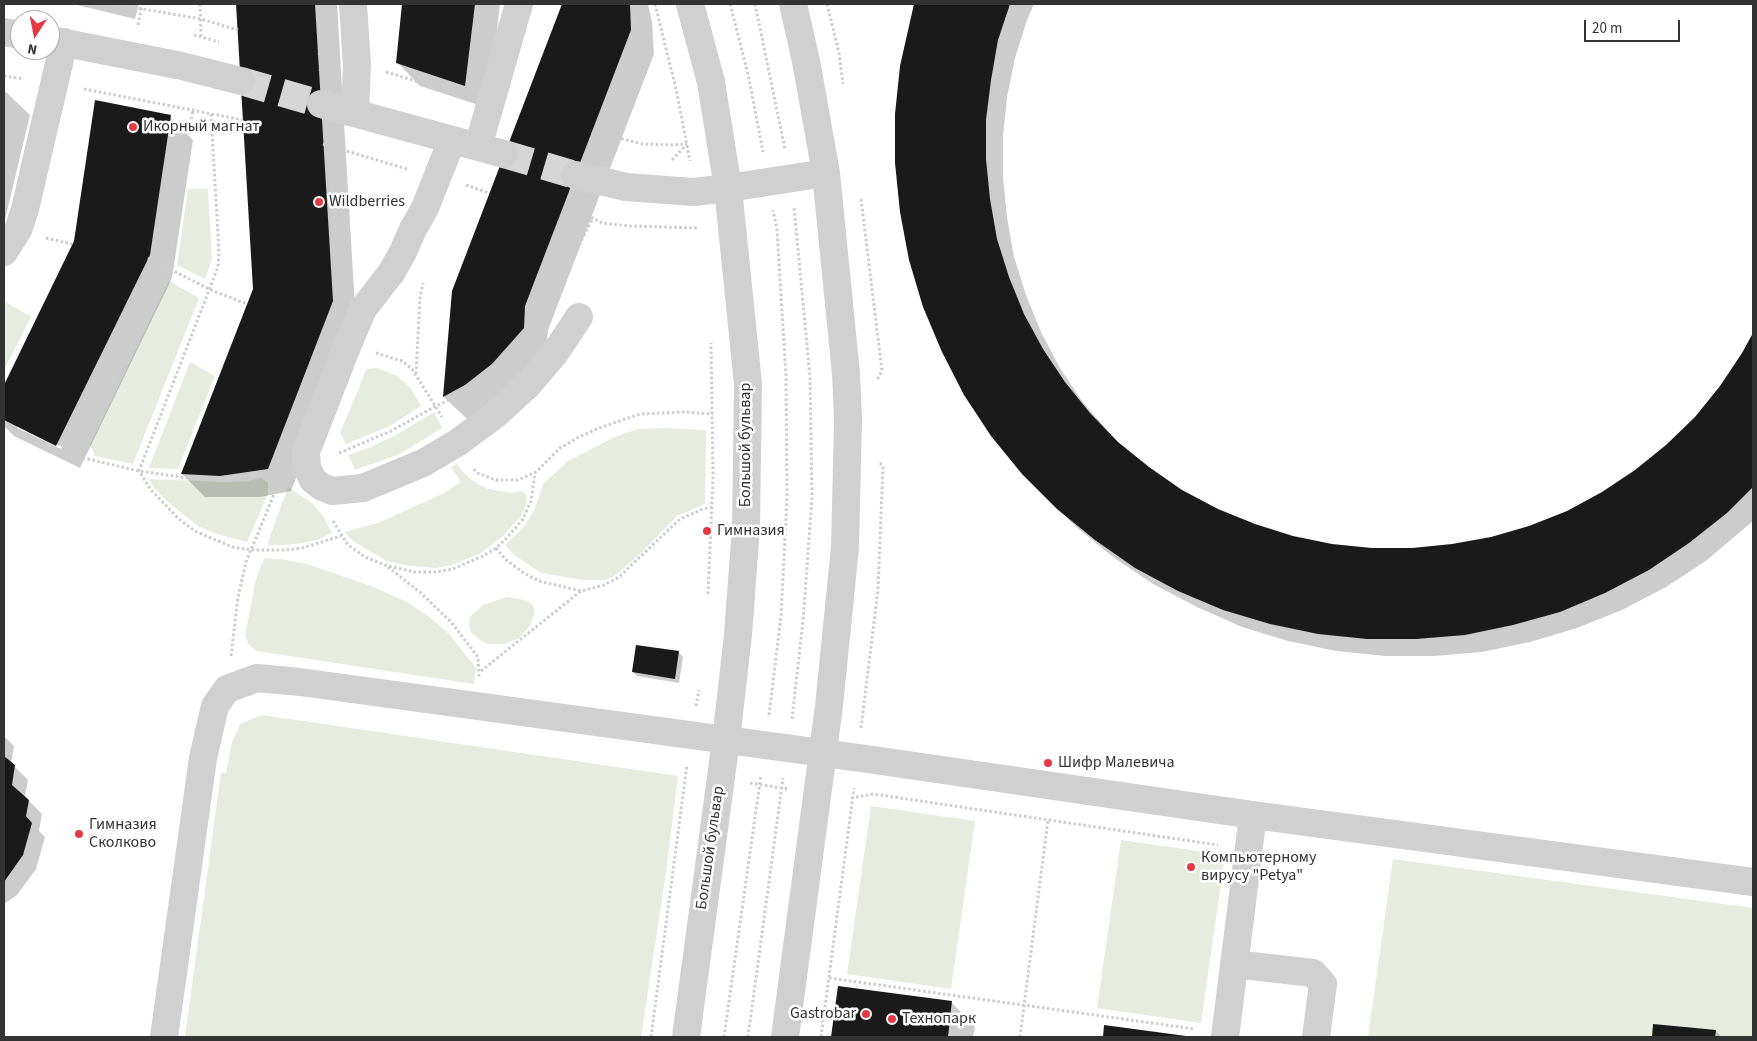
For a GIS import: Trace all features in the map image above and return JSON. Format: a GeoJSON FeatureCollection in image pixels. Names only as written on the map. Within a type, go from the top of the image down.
{"type":"FeatureCollection","features":[{"type":"Feature","properties":{"kind":"street"},"geometry":{"type":"LineString","coordinates":[[352,4],[357,65],[355,113]]}},
{"type":"Feature","properties":{"kind":"street"},"geometry":{"type":"LineString","coordinates":[[478,147],[519,4]]}},
{"type":"Feature","properties":{"kind":"street","name":"Большой бульвар"},"geometry":{"type":"LineString","coordinates":[[686,1037],[726,740],[738,635],[745,552],[748,384],[728,188],[711,82],[690,4]]}},
{"type":"Feature","properties":{"kind":"street"},"geometry":{"type":"LineString","coordinates":[[785,1037],[823,753],[845,547],[848,420],[846,374],[826,173],[806,61],[793,4]]}},
{"type":"Feature","properties":{"kind":"street"},"geometry":{"type":"LineString","coordinates":[[60,42],[182,66],[241,81]]}},
{"type":"Feature","properties":{"kind":"street"},"geometry":{"type":"LineString","coordinates":[[4,252],[15,235],[22,219],[55,83],[56,60]]}},
{"type":"Feature","properties":{"kind":"street"},"geometry":{"type":"LineString","coordinates":[[321,104],[504,154]]}},
{"type":"Feature","properties":{"kind":"street"},"geometry":{"type":"LineString","coordinates":[[452,140],[429,199],[402,254],[392,273],[363,309],[348,344],[306,452],[307,468],[313,480],[322,488],[334,491],[363,488],[423,464],[457,444],[495,416],[526,386],[555,353],[579,317]]}},
{"type":"Feature","properties":{"kind":"street"},"geometry":{"type":"LineString","coordinates":[[576,175],[626,187],[694,192],[826,173]]}},
{"type":"Feature","properties":{"kind":"street"},"geometry":{"type":"LineString","coordinates":[[164,1037],[203,758],[215,706],[227,688],[257,678],[300,682],[823,753],[1253,815],[1753,882]]}},
{"type":"Feature","properties":{"kind":"street"},"geometry":{"type":"LineString","coordinates":[[1225,1036],[1253,815]]}},
{"type":"Feature","properties":{"kind":"street"},"geometry":{"type":"LineString","coordinates":[[1234,964],[1313,972],[1323,984],[1316,1037]]}},
{"type":"Feature","properties":{"kind":"path"},"geometry":{"type":"LineString","coordinates":[[114,4],[142,6],[201,19],[238,30]]}},
{"type":"Feature","properties":{"kind":"path"},"geometry":{"type":"LineString","coordinates":[[200,4],[201,36]]}},
{"type":"Feature","properties":{"kind":"path"},"geometry":{"type":"LineString","coordinates":[[614,151],[629,105],[634,73],[635,30],[632,4]]}},
{"type":"Feature","properties":{"kind":"path"},"geometry":{"type":"LineString","coordinates":[[655,4],[676,89],[687,144],[700,235]]}},
{"type":"Feature","properties":{"kind":"path"},"geometry":{"type":"LineString","coordinates":[[730,4],[748,74]]}},
{"type":"Feature","properties":{"kind":"path"},"geometry":{"type":"LineString","coordinates":[[755,4],[790,179],[797,227],[810,377],[812,498],[803,621],[790,727]]}},
{"type":"Feature","properties":{"kind":"path"},"geometry":{"type":"LineString","coordinates":[[138,25],[142,6]]}},
{"type":"Feature","properties":{"kind":"path"},"geometry":{"type":"LineString","coordinates":[[318,53],[490,103]]}},
{"type":"Feature","properties":{"kind":"path"},"geometry":{"type":"LineString","coordinates":[[4,76],[55,83],[243,120]]}},
{"type":"Feature","properties":{"kind":"path"},"geometry":{"type":"LineString","coordinates":[[75,456],[166,268],[171,249],[192,110]]}},
{"type":"Feature","properties":{"kind":"path"},"geometry":{"type":"LineString","coordinates":[[212,114],[219,252],[218,267],[211,290],[139,472],[164,506],[195,531],[232,547],[268,551],[302,548],[341,536]]}},
{"type":"Feature","properties":{"kind":"path"},"geometry":{"type":"LineString","coordinates":[[592,132],[652,145],[687,144]]}},
{"type":"Feature","properties":{"kind":"path"},"geometry":{"type":"LineString","coordinates":[[588,144],[622,153]]}},
{"type":"Feature","properties":{"kind":"path"},"geometry":{"type":"LineString","coordinates":[[664,160],[672,160],[687,144]]}},
{"type":"Feature","properties":{"kind":"path"},"geometry":{"type":"LineString","coordinates":[[328,146],[343,294]]}},
{"type":"Feature","properties":{"kind":"path"},"geometry":{"type":"LineString","coordinates":[[560,214],[593,218],[602,223],[629,226],[699,228]]}},
{"type":"Feature","properties":{"kind":"path"},"geometry":{"type":"LineString","coordinates":[[148,258],[211,290],[247,304]]}},
{"type":"Feature","properties":{"kind":"path"},"geometry":{"type":"LineString","coordinates":[[416,375],[420,298],[425,277]]}},
{"type":"Feature","properties":{"kind":"path"},"geometry":{"type":"LineString","coordinates":[[708,603],[713,507],[711,342]]}},
{"type":"Feature","properties":{"kind":"path"},"geometry":{"type":"LineString","coordinates":[[227,688],[240,584],[246,562],[283,471]]}},
{"type":"Feature","properties":{"kind":"path"},"geometry":{"type":"LineString","coordinates":[[330,517],[348,545],[365,557],[385,565],[414,572],[435,572],[453,569],[468,564],[496,548],[523,519],[531,501],[536,472]]}},
{"type":"Feature","properties":{"kind":"path"},"geometry":{"type":"LineString","coordinates":[[480,672],[581,591],[604,585],[619,577],[680,519],[703,509],[713,507]]}},
{"type":"Feature","properties":{"kind":"path"},"geometry":{"type":"LineString","coordinates":[[496,548],[506,560],[524,574],[539,581],[581,591]]}},
{"type":"Feature","properties":{"kind":"path"},"geometry":{"type":"LineString","coordinates":[[385,565],[421,592],[451,622],[478,658],[479,679]]}},
{"type":"Feature","properties":{"kind":"path"},"geometry":{"type":"LineString","coordinates":[[695,714],[699,689]]}},
{"type":"Feature","properties":{"kind":"path"},"geometry":{"type":"LineString","coordinates":[[651,1037],[689,758]]}},
{"type":"Feature","properties":{"kind":"path"},"geometry":{"type":"LineString","coordinates":[[678,764],[687,766]]}},
{"type":"Feature","properties":{"kind":"path"},"geometry":{"type":"LineString","coordinates":[[748,1037],[783,774]]}},
{"type":"Feature","properties":{"kind":"path"},"geometry":{"type":"LineString","coordinates":[[724,1037],[759,785],[791,790]]}},
{"type":"Feature","properties":{"kind":"path"},"geometry":{"type":"LineString","coordinates":[[821,1037],[853,798],[873,794],[1249,850]]}},
{"type":"Feature","properties":{"kind":"path"},"geometry":{"type":"LineString","coordinates":[[1020,1037],[1048,820]]}},
{"type":"Feature","properties":{"kind":"path"},"geometry":{"type":"LineString","coordinates":[[829,978],[1025,1005],[1225,1036]]}},
{"type":"Feature","properties":{"kind":"shaded area"},"geometry":{"type":"Polygon","coordinates":[[[188,189],[208,189],[212,259],[205,279],[177,265],[188,189]]]}},
{"type":"Feature","properties":{"kind":"shaded area"},"geometry":{"type":"Polygon","coordinates":[[[169,281],[199,298],[133,464],[95,456],[90,445],[169,281]]]}},
{"type":"Feature","properties":{"kind":"shaded area"},"geometry":{"type":"Polygon","coordinates":[[[4,301],[31,317],[4,370],[4,301]]]}},
{"type":"Feature","properties":{"kind":"shaded area"},"geometry":{"type":"Polygon","coordinates":[[[190,362],[215,376],[178,469],[149,468],[190,362]]]}},
{"type":"Feature","properties":{"kind":"shaded area"},"geometry":{"type":"Polygon","coordinates":[[[377,368],[397,376],[410,387],[421,406],[390,426],[346,444],[340,433],[366,369],[377,368]]]}},
{"type":"Feature","properties":{"kind":"shaded area"},"geometry":{"type":"Polygon","coordinates":[[[434,412],[442,428],[400,454],[355,470],[348,455],[369,448],[396,435],[434,412]]]}},
{"type":"Feature","properties":{"kind":"shaded area"},"geometry":{"type":"Polygon","coordinates":[[[638,429],[706,430],[705,504],[677,516],[639,555],[613,577],[606,580],[584,580],[541,573],[514,555],[505,545],[525,526],[534,510],[544,483],[568,461],[615,437],[638,429]]]}},
{"type":"Feature","properties":{"kind":"shaded area"},"geometry":{"type":"Polygon","coordinates":[[[457,464],[477,484],[488,489],[512,493],[522,491],[527,496],[526,505],[521,516],[503,536],[481,553],[452,565],[436,568],[410,566],[387,561],[353,541],[344,532],[378,523],[442,494],[461,482],[451,467],[457,464]]]}},
{"type":"Feature","properties":{"kind":"shaded area"},"geometry":{"type":"Polygon","coordinates":[[[262,478],[268,483],[268,494],[247,542],[217,534],[198,526],[169,503],[155,489],[149,479],[223,482],[262,478]]]}},
{"type":"Feature","properties":{"kind":"shaded area"},"geometry":{"type":"Polygon","coordinates":[[[288,487],[312,503],[323,516],[332,533],[317,540],[302,543],[267,545],[288,487]]]}},
{"type":"Feature","properties":{"kind":"shaded area"},"geometry":{"type":"Polygon","coordinates":[[[264,558],[307,564],[371,586],[407,602],[432,619],[450,635],[476,668],[474,684],[257,651],[249,645],[245,636],[255,583],[264,558]]]}},
{"type":"Feature","properties":{"kind":"shaded area"},"geometry":{"type":"Polygon","coordinates":[[[507,597],[524,600],[532,604],[535,611],[530,626],[519,638],[505,644],[489,644],[481,641],[471,632],[469,625],[470,617],[483,605],[507,597]]]}},
{"type":"Feature","properties":{"kind":"shaded area"},"geometry":{"type":"Polygon","coordinates":[[[262,715],[678,776],[666,872],[641,1037],[185,1037],[221,773],[226,773],[232,742],[240,724],[262,715]]]}},
{"type":"Feature","properties":{"kind":"shaded area"},"geometry":{"type":"Polygon","coordinates":[[[871,806],[975,821],[951,989],[847,974],[871,806]]]}},
{"type":"Feature","properties":{"kind":"shaded area"},"geometry":{"type":"Polygon","coordinates":[[[1121,840],[1225,855],[1201,1023],[1097,1008],[1121,840]]]}},
{"type":"Feature","properties":{"kind":"shaded area"},"geometry":{"type":"Polygon","coordinates":[[[1393,859],[1753,908],[1753,1037],[1368,1037],[1393,859]]]}},
{"type":"Feature","properties":{"kind":"building"},"geometry":{"type":"Polygon","coordinates":[[[236,4],[315,4],[333,301],[268,469],[220,476],[181,474],[253,289],[236,4]]]}},
{"type":"Feature","properties":{"kind":"building"},"geometry":{"type":"Polygon","coordinates":[[[402,4],[475,4],[465,86],[396,63],[402,4]]]}},
{"type":"Feature","properties":{"kind":"building"},"geometry":{"type":"Polygon","coordinates":[[[562,4],[630,4],[631,30],[525,306],[524,328],[492,364],[465,385],[443,397],[452,291],[562,4]]]}},
{"type":"Feature","properties":{"kind":"building"},"geometry":{"type":"Polygon","coordinates":[[[914,4],[1010,4],[998,40],[986,120],[986,159],[990,199],[997,239],[1009,277],[1024,314],[1043,349],[1065,382],[1090,413],[1118,442],[1182,490],[1218,509],[1255,524],[1293,536],[1332,544],[1372,548],[1412,548],[1452,544],[1491,537],[1529,526],[1567,511],[1602,492],[1635,470],[1666,445],[1695,417],[1720,386],[1753,333],[1753,487],[1727,513],[1689,543],[1649,570],[1605,593],[1560,612],[1513,625],[1465,635],[1416,639],[1367,639],[1318,634],[1270,624],[1223,610],[1178,591],[1135,568],[1095,540],[1057,509],[1022,474],[991,436],[964,395],[942,352],[923,307],[909,260],[900,212],[895,163],[895,114],[900,66],[914,4]]]}},
{"type":"Feature","properties":{"kind":"building"},"geometry":{"type":"Polygon","coordinates":[[[95,100],[171,115],[150,255],[56,446],[4,420],[4,385],[74,241],[95,100]]]}},
{"type":"Feature","properties":{"kind":"building"},"geometry":{"type":"Polygon","coordinates":[[[636,645],[679,651],[675,679],[632,672],[636,645]]]}},
{"type":"Feature","properties":{"kind":"building"},"geometry":{"type":"Polygon","coordinates":[[[4,756],[15,765],[12,785],[29,800],[26,816],[32,823],[23,855],[4,882],[4,756]]]}},
{"type":"Feature","properties":{"kind":"building","name":"Технопарк"},"geometry":{"type":"Polygon","coordinates":[[[838,986],[952,1001],[948,1037],[831,1037],[838,986]]]}},
{"type":"Feature","properties":{"kind":"building"},"geometry":{"type":"Polygon","coordinates":[[[1653,1024],[1716,1030],[1715,1037],[1652,1037],[1653,1024]]]}},
{"type":"Feature","properties":{"kind":"building"},"geometry":{"type":"Polygon","coordinates":[[[1104,1025],[1186,1036],[1186,1037],[1103,1037],[1104,1025]]]}},
{"type":"Feature","properties":{"kind":"tunnel"},"geometry":{"type":"LineString","coordinates":[[241,81],[321,104]]}},
{"type":"Feature","properties":{"kind":"tunnel"},"geometry":{"type":"LineString","coordinates":[[504,154],[575,175]]}},
{"type":"Feature","properties":{"kind":"place","name":"Икорный магнат"},"geometry":{"type":"Point","coordinates":[133,127]}},
{"type":"Feature","properties":{"kind":"place","name":"Wildberries"},"geometry":{"type":"Point","coordinates":[319,202]}},
{"type":"Feature","properties":{"kind":"place","name":"Гимназия"},"geometry":{"type":"Point","coordinates":[707,531]}},
{"type":"Feature","properties":{"kind":"place","name":"Шифр Малевича"},"geometry":{"type":"Point","coordinates":[1048,763]}},
{"type":"Feature","properties":{"kind":"place","name":"Гимназия Сколково"},"geometry":{"type":"Point","coordinates":[79,834]}},
{"type":"Feature","properties":{"kind":"place","name":"Компьютерному вирусу \"Petya\""},"geometry":{"type":"Point","coordinates":[1191,867]}},
{"type":"Feature","properties":{"kind":"place","name":"Gastrobar"},"geometry":{"type":"Point","coordinates":[866,1014]}},
{"type":"Feature","properties":{"kind":"place","name":"Технопарк"},"geometry":{"type":"Point","coordinates":[892,1019]}}]}
